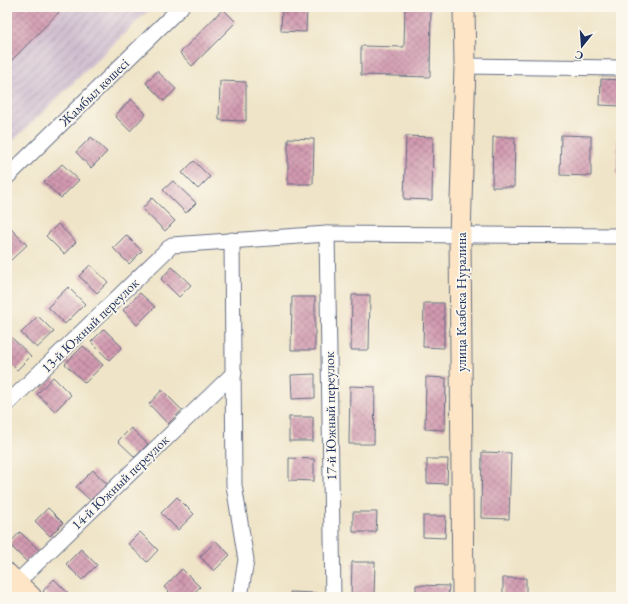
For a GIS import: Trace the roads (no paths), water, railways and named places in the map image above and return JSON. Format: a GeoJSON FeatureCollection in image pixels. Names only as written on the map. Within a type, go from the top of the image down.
{"type":"FeatureCollection","features":[{"type":"Feature","properties":{"kind":"street","name":"Жамбыл көшесі"},"geometry":{"type":"LineString","coordinates":[[7,177],[181,7]]}},
{"type":"Feature","properties":{"kind":"street","name":"улица Казбека Нуралина"},"geometry":{"type":"LineString","coordinates":[[463,597],[460,236],[465,66],[464,7]]}},
{"type":"Feature","properties":{"kind":"street"},"geometry":{"type":"LineString","coordinates":[[465,66],[621,68]]}},
{"type":"Feature","properties":{"kind":"street"},"geometry":{"type":"LineString","coordinates":[[240,597],[246,560],[234,485],[232,240],[327,234],[621,236]]}},
{"type":"Feature","properties":{"kind":"street","name":"17-й Южный переулок"},"geometry":{"type":"LineString","coordinates":[[327,234],[333,597]]}},
{"type":"Feature","properties":{"kind":"street","name":"13-й Южный переулок"},"geometry":{"type":"LineString","coordinates":[[7,404],[172,245],[232,240]]}},
{"type":"Feature","properties":{"kind":"street","name":"14-й Южный переулок"},"geometry":{"type":"LineString","coordinates":[[10,583],[234,373]]}},
{"type":"Feature","properties":{"kind":"street"},"geometry":{"type":"LineString","coordinates":[[10,583],[31,597]]}}]}
